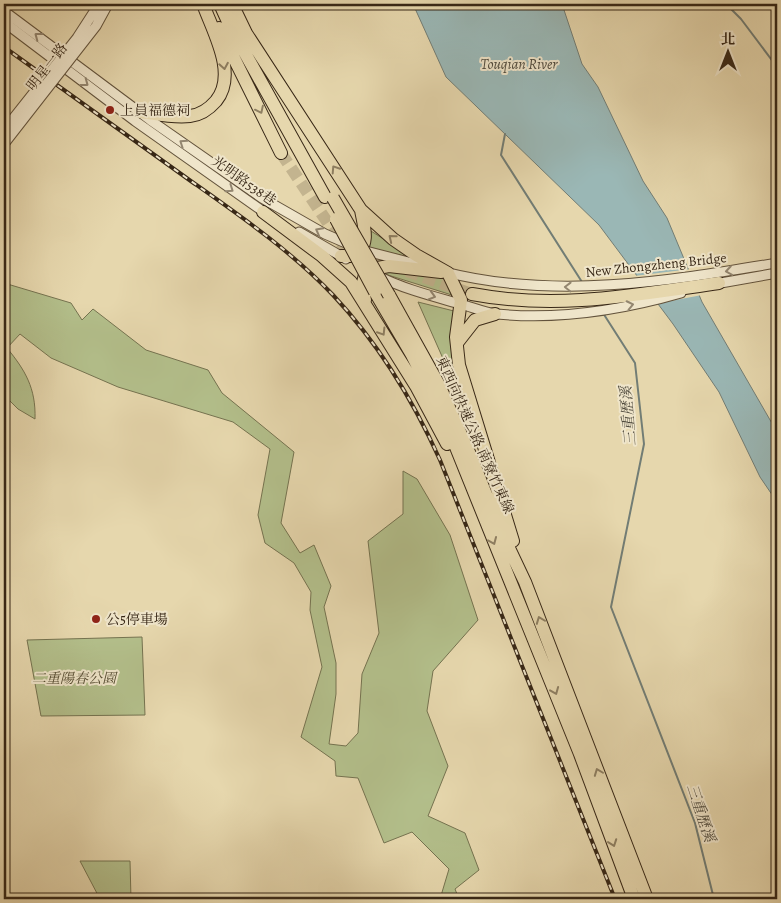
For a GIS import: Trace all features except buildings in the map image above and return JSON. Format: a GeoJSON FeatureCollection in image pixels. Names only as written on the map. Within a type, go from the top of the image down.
{"type":"FeatureCollection","features":[{"type":"Feature","properties":{"kind":"highway"},"geometry":{"type":"LineString","coordinates":[[140,112],[178,116],[197,115],[212,105],[222,91],[226,76],[224,62],[205,4]]}},
{"type":"Feature","properties":{"kind":"highway"},"geometry":{"type":"LineString","coordinates":[[205,4],[281,152]]}},
{"type":"Feature","properties":{"kind":"highway","name":"東西向快速公路 南寮竹東線"},"geometry":{"type":"LineString","coordinates":[[220,4],[230,26],[329,197],[389,295],[439,385],[472,459],[498,525],[525,582],[647,899]]}},
{"type":"Feature","properties":{"kind":"highway","name":"東西向快速公路 南寮竹東線"},"geometry":{"type":"LineString","coordinates":[[232,4],[375,292],[412,355],[445,420],[474,496],[580,754],[634,899]]}},
{"type":"Feature","properties":{"kind":"highway"},"geometry":{"type":"LineString","coordinates":[[242,27],[361,210],[393,239],[416,255],[448,273],[461,300],[456,343],[458,365],[525,582]]}},
{"type":"Feature","properties":{"kind":"highway"},"geometry":{"type":"LineString","coordinates":[[341,256],[356,256],[362,250],[366,236],[361,210]]}},
{"type":"Feature","properties":{"kind":"highway"},"geometry":{"type":"LineString","coordinates":[[263,212],[322,256],[351,282],[416,386],[474,496]]}},
{"type":"Feature","properties":{"kind":"highway"},"geometry":{"type":"LineString","coordinates":[[367,307],[362,287],[366,270],[389,266],[448,273]]}},
{"type":"Feature","properties":{"kind":"highway"},"geometry":{"type":"LineString","coordinates":[[472,294],[530,302],[578,302],[719,283]]}},
{"type":"Feature","properties":{"kind":"highway"},"geometry":{"type":"LineString","coordinates":[[456,343],[474,320],[495,314]]}},
{"type":"Feature","properties":{"kind":"street","name":"明星一路"},"geometry":{"type":"LineString","coordinates":[[4,130],[77,38],[99,4]]}},
{"type":"Feature","properties":{"kind":"street","name":"明星一路"},"geometry":{"type":"LineString","coordinates":[[4,144],[96,26],[108,4]]}},
{"type":"Feature","properties":{"kind":"street","name":"光明路538巷"},"geometry":{"type":"LineString","coordinates":[[4,11],[140,112],[262,198],[325,234],[362,250],[448,273]]}},
{"type":"Feature","properties":{"kind":"street","name":"光明路538巷"},"geometry":{"type":"LineString","coordinates":[[4,22],[135,120],[263,212],[393,284],[495,314]]}},
{"type":"Feature","properties":{"kind":"street","name":"New Zhongzheng Bridge"},"geometry":{"type":"LineString","coordinates":[[448,273],[532,286],[575,287],[619,285],[777,263]]}},
{"type":"Feature","properties":{"kind":"street","name":"New Zhongzheng Bridge"},"geometry":{"type":"LineString","coordinates":[[495,314],[540,316],[622,307],[719,283],[777,273]]}},
{"type":"Feature","properties":{"kind":"green space"},"geometry":{"type":"Polygon","coordinates":[[[371,231],[413,258],[369,248],[371,231]]]}},
{"type":"Feature","properties":{"kind":"green space"},"geometry":{"type":"Polygon","coordinates":[[[372,270],[392,270],[445,278],[455,296],[372,270]]]}},
{"type":"Feature","properties":{"kind":"green space"},"geometry":{"type":"Polygon","coordinates":[[[4,283],[71,303],[82,320],[93,309],[146,350],[208,370],[222,393],[294,452],[281,523],[300,553],[314,545],[331,586],[324,607],[336,663],[336,694],[329,744],[346,746],[358,733],[362,674],[379,633],[368,541],[403,514],[403,471],[417,479],[450,535],[478,620],[433,671],[427,711],[448,766],[428,816],[465,833],[479,870],[455,889],[459,899],[440,899],[449,869],[412,832],[384,843],[358,778],[336,776],[335,761],[301,737],[322,667],[310,610],[311,592],[294,563],[265,543],[258,515],[270,449],[233,422],[118,387],[51,358],[20,334],[7,348],[28,380],[34,398],[35,419],[18,409],[4,395],[4,283]]]}},
{"type":"Feature","properties":{"kind":"green space"},"geometry":{"type":"Polygon","coordinates":[[[418,302],[454,311],[471,422],[418,302]]]}},
{"type":"Feature","properties":{"kind":"green space","name":"二重陽春公園"},"geometry":{"type":"Polygon","coordinates":[[[142,637],[145,715],[41,716],[27,640],[142,637]]]}},
{"type":"Feature","properties":{"kind":"green space"},"geometry":{"type":"Polygon","coordinates":[[[80,861],[130,861],[131,899],[100,899],[80,861]]]}},
{"type":"Feature","properties":{"kind":"water","name":"Touqian River"},"geometry":{"type":"Polygon","coordinates":[[[413,4],[562,4],[582,64],[598,87],[643,181],[667,218],[702,302],[777,432],[777,502],[760,477],[719,392],[673,324],[599,225],[446,77],[413,4]]]}},
{"type":"Feature","properties":{"kind":"pier"},"geometry":{"type":"Polygon","coordinates":[[[691,269],[702,295],[655,304],[634,276],[691,269]]]}},
{"type":"Feature","properties":{"kind":"waterway"},"geometry":{"type":"LineString","coordinates":[[726,4],[741,19],[777,67]]}},
{"type":"Feature","properties":{"kind":"waterway","name":"三重歷溪"},"geometry":{"type":"LineString","coordinates":[[505,134],[501,155],[582,282]]}},
{"type":"Feature","properties":{"kind":"waterway","name":"三重歷溪"},"geometry":{"type":"LineString","coordinates":[[603,313],[635,363],[644,444],[611,607],[695,823],[714,899]]}},
{"type":"Feature","properties":{"kind":"tunnel"},"geometry":{"type":"LineString","coordinates":[[281,153],[342,244],[401,269],[472,294]]}},
{"type":"Feature","properties":{"kind":"railway"},"geometry":{"type":"LineString","coordinates":[[4,47],[282,248],[333,295],[380,352],[406,394],[440,460],[615,899]]}},
{"type":"Feature","properties":{"kind":"place","name":"上員福德祠"},"geometry":{"type":"Point","coordinates":[110,110]}},
{"type":"Feature","properties":{"kind":"place","name":"公5停車場"},"geometry":{"type":"Point","coordinates":[96,619]}}]}
